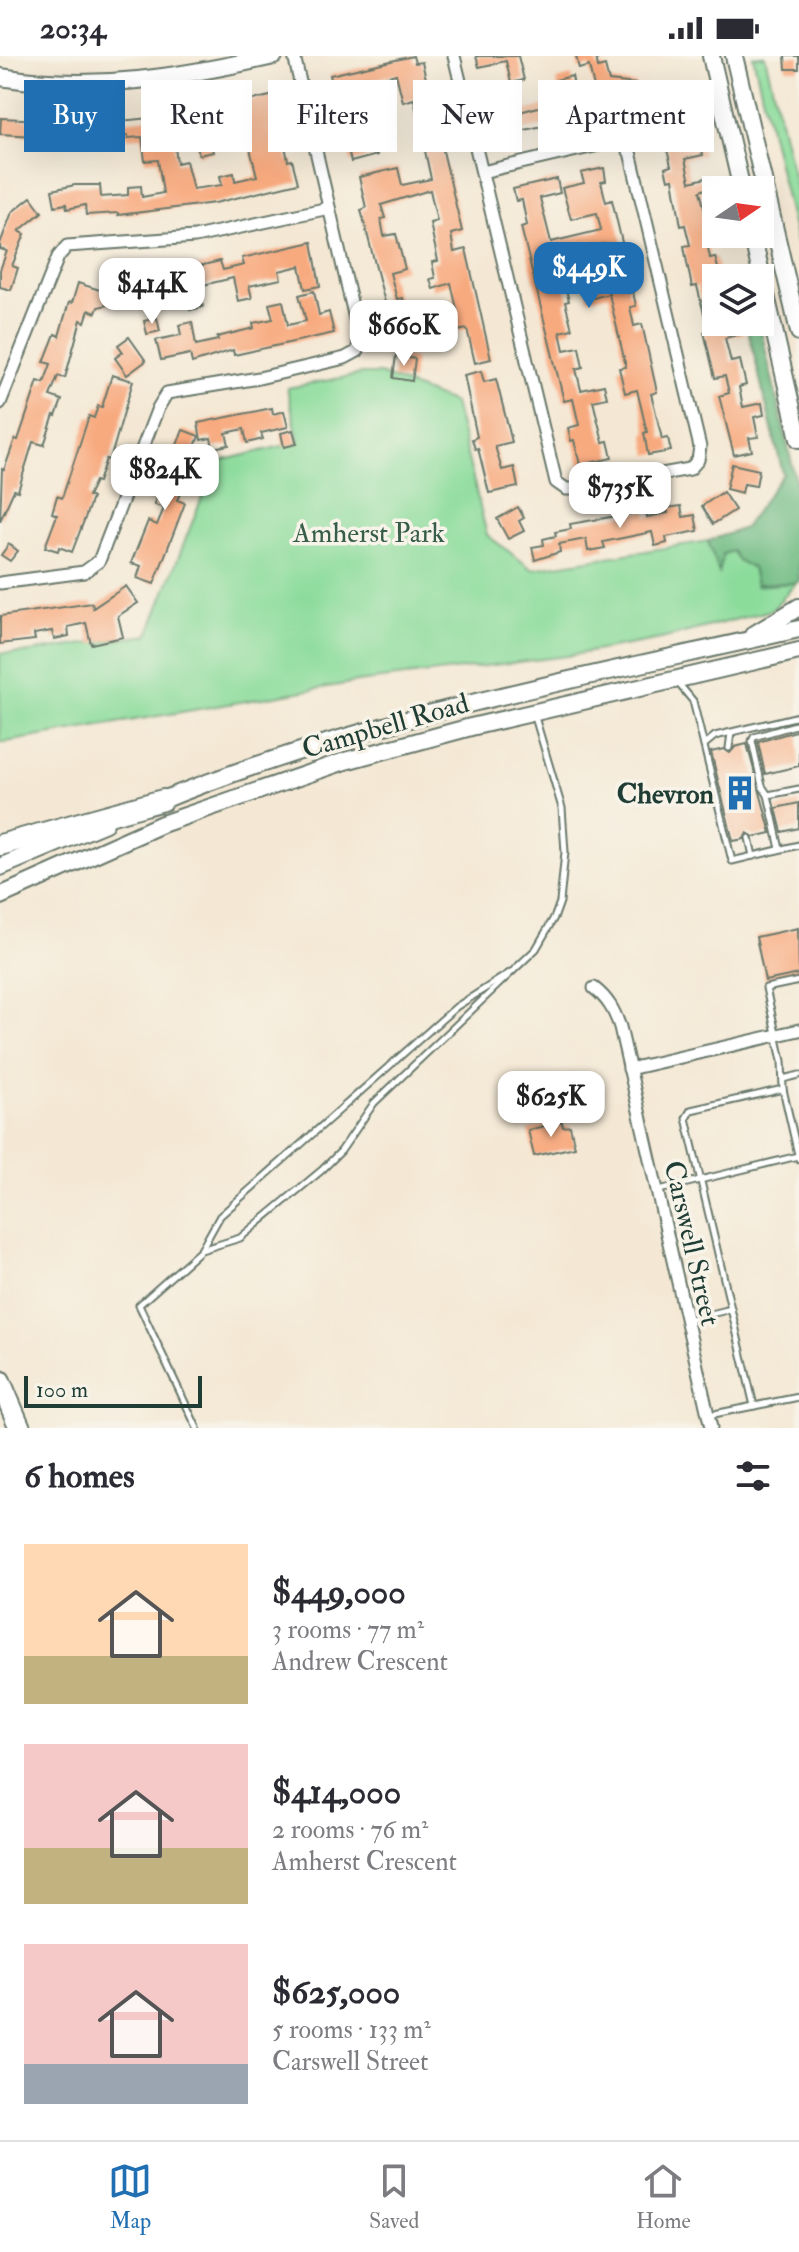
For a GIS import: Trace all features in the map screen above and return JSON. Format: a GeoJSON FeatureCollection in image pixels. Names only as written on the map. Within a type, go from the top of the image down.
{"type":"FeatureCollection","features":[{"type":"Feature","properties":{"kind":"highway"},"geometry":{"type":"LineString","coordinates":[[0,845],[163,800]]}},
{"type":"Feature","properties":{"kind":"highway"},"geometry":{"type":"LineString","coordinates":[[0,1381],[20,1428]]}},
{"type":"Feature","properties":{"kind":"main road"},"geometry":{"type":"LineString","coordinates":[[0,77],[56,83],[126,82],[177,77],[274,56]]}},
{"type":"Feature","properties":{"kind":"main road"},"geometry":{"type":"LineString","coordinates":[[711,56],[739,176]]}},
{"type":"Feature","properties":{"kind":"main road"},"geometry":{"type":"LineString","coordinates":[[734,56],[799,332]]}},
{"type":"Feature","properties":{"kind":"main road"},"geometry":{"type":"LineString","coordinates":[[755,248],[799,439]]}},
{"type":"Feature","properties":{"kind":"main road"},"geometry":{"type":"LineString","coordinates":[[741,642],[799,607]]}},
{"type":"Feature","properties":{"kind":"main road","name":"Campbell Road"},"geometry":{"type":"LineString","coordinates":[[0,867],[246,768],[366,730],[799,629]]}},
{"type":"Feature","properties":{"kind":"main road","name":"Campbell Road"},"geometry":{"type":"LineString","coordinates":[[0,896],[86,856],[226,800],[394,747],[799,651]]}},
{"type":"Feature","properties":{"kind":"main road"},"geometry":{"type":"LineString","coordinates":[[771,657],[799,659]]}},
{"type":"Feature","properties":{"kind":"street"},"geometry":{"type":"LineString","coordinates":[[0,583],[84,572],[99,561],[158,408],[167,393],[259,378],[345,358],[358,351],[359,336],[294,56]]}},
{"type":"Feature","properties":{"kind":"street"},"geometry":{"type":"LineString","coordinates":[[454,56],[556,482],[566,489],[576,489],[690,469],[698,460],[700,447],[630,152],[622,144],[606,143],[482,172]]}},
{"type":"Feature","properties":{"kind":"street"},"geometry":{"type":"LineString","coordinates":[[0,403],[58,257],[67,246],[195,237],[329,208]]}},
{"type":"Feature","properties":{"kind":"street"},"geometry":{"type":"LineString","coordinates":[[529,691],[534,712]]}},
{"type":"Feature","properties":{"kind":"street","name":"Carswell Street"},"geometry":{"type":"LineString","coordinates":[[594,988],[614,1010],[709,1422]]}},
{"type":"Feature","properties":{"kind":"street"},"geometry":{"type":"LineString","coordinates":[[629,1069],[799,1030]]}},
{"type":"Feature","properties":{"kind":"lane"},"geometry":{"type":"LineString","coordinates":[[674,679],[693,701],[732,861],[799,845]]}},
{"type":"Feature","properties":{"kind":"lane"},"geometry":{"type":"LineString","coordinates":[[201,1250],[240,1238],[322,1170],[341,1151],[374,1103],[536,949],[560,902],[565,852],[562,808],[534,712]]}},
{"type":"Feature","properties":{"kind":"lane"},"geometry":{"type":"LineString","coordinates":[[704,745],[715,736],[799,716]]}},
{"type":"Feature","properties":{"kind":"lane"},"geometry":{"type":"LineString","coordinates":[[780,849],[752,741],[754,737],[799,724]]}},
{"type":"Feature","properties":{"kind":"lane"},"geometry":{"type":"LineString","coordinates":[[729,748],[731,733]]}},
{"type":"Feature","properties":{"kind":"lane"},"geometry":{"type":"LineString","coordinates":[[768,795],[799,789]]}},
{"type":"Feature","properties":{"kind":"lane"},"geometry":{"type":"LineString","coordinates":[[749,838],[753,856]]}},
{"type":"Feature","properties":{"kind":"lane"},"geometry":{"type":"LineString","coordinates":[[197,1428],[139,1305],[201,1250],[220,1216],[456,1007],[522,965]]}},
{"type":"Feature","properties":{"kind":"lane"},"geometry":{"type":"LineString","coordinates":[[657,1190],[799,1157],[783,1089],[782,1061],[766,988],[799,981]]}},
{"type":"Feature","properties":{"kind":"lane"},"geometry":{"type":"LineString","coordinates":[[783,1079],[799,1075]]}},
{"type":"Feature","properties":{"kind":"lane"},"geometry":{"type":"LineString","coordinates":[[754,1406],[686,1118],[691,1110],[783,1089]]}},
{"type":"Feature","properties":{"kind":"lane"},"geometry":{"type":"LineString","coordinates":[[788,1112],[799,1109]]}},
{"type":"Feature","properties":{"kind":"lane"},"geometry":{"type":"LineString","coordinates":[[686,1321],[731,1309]]}},
{"type":"Feature","properties":{"kind":"lane"},"geometry":{"type":"LineString","coordinates":[[709,1422],[754,1406],[799,1397]]}},
{"type":"Feature","properties":{"kind":"green space"},"geometry":{"type":"Polygon","coordinates":[[[753,56],[765,56],[799,200],[799,254],[753,56]]]}},
{"type":"Feature","properties":{"kind":"green space"},"geometry":{"type":"Polygon","coordinates":[[[749,336],[762,336],[799,497],[799,581],[756,584],[752,568],[737,560],[732,551],[723,554],[719,573],[708,541],[744,528],[783,474],[749,336]]]}},
{"type":"Feature","properties":{"kind":"green space","name":"Amherst Park"},"geometry":{"type":"Polygon","coordinates":[[[362,374],[380,374],[454,403],[487,535],[532,569],[708,541],[719,571],[723,554],[732,551],[737,560],[752,568],[756,586],[796,583],[772,610],[661,639],[567,656],[357,682],[0,743],[0,653],[23,653],[148,635],[216,462],[299,442],[287,388],[362,374]]]}},
{"type":"Feature","properties":{"kind":"building"},"geometry":{"type":"Polygon","coordinates":[[[413,56],[415,63],[422,62],[426,80],[413,80],[413,99],[403,102],[396,74],[376,80],[331,80],[330,75],[413,56]]]}},
{"type":"Feature","properties":{"kind":"building"},"geometry":{"type":"Polygon","coordinates":[[[476,56],[518,56],[524,80],[510,80],[506,61],[479,67],[476,56]]]}},
{"type":"Feature","properties":{"kind":"building"},"geometry":{"type":"Polygon","coordinates":[[[576,56],[596,56],[598,68],[605,66],[609,80],[592,80],[589,66],[579,69],[576,56]]]}},
{"type":"Feature","properties":{"kind":"building"},"geometry":{"type":"Polygon","coordinates":[[[785,56],[799,56],[799,69],[786,69],[785,56]]]}},
{"type":"Feature","properties":{"kind":"building"},"geometry":{"type":"Polygon","coordinates":[[[268,96],[268,152],[286,152],[288,161],[292,160],[298,183],[215,203],[118,215],[86,215],[85,205],[67,209],[66,204],[55,206],[52,190],[75,185],[100,185],[101,197],[128,195],[128,187],[141,186],[142,197],[163,193],[158,160],[145,161],[144,152],[176,152],[177,163],[186,161],[193,189],[222,185],[220,176],[234,173],[235,181],[257,176],[251,152],[252,100],[268,96]]]}},
{"type":"Feature","properties":{"kind":"building"},"geometry":{"type":"Polygon","coordinates":[[[538,107],[538,127],[522,131],[522,111],[538,107]]]}},
{"type":"Feature","properties":{"kind":"building"},"geometry":{"type":"Polygon","coordinates":[[[1,118],[24,119],[24,135],[0,134],[1,118]]]}},
{"type":"Feature","properties":{"kind":"building"},"geometry":{"type":"Polygon","coordinates":[[[141,119],[141,137],[125,135],[125,120],[141,119]]]}},
{"type":"Feature","properties":{"kind":"building"},"geometry":{"type":"Polygon","coordinates":[[[349,152],[376,152],[377,155],[351,162],[349,152]]]}},
{"type":"Feature","properties":{"kind":"building"},"geometry":{"type":"Polygon","coordinates":[[[425,152],[443,152],[462,231],[451,234],[454,252],[466,249],[491,359],[475,363],[467,329],[458,331],[451,283],[433,289],[430,279],[435,278],[432,262],[438,261],[430,223],[437,221],[430,190],[381,205],[385,218],[381,219],[384,236],[396,234],[405,269],[390,273],[397,299],[403,298],[412,341],[396,345],[361,210],[366,208],[359,177],[398,168],[402,185],[431,179],[425,152]]]}},
{"type":"Feature","properties":{"kind":"building"},"geometry":{"type":"Polygon","coordinates":[[[668,152],[702,152],[703,155],[685,159],[690,182],[702,179],[702,248],[708,248],[710,258],[715,257],[717,264],[702,264],[702,306],[697,286],[692,287],[684,246],[690,245],[685,225],[681,226],[673,179],[668,180],[665,168],[671,166],[668,152]]]}},
{"type":"Feature","properties":{"kind":"building"},"geometry":{"type":"Polygon","coordinates":[[[604,168],[606,181],[601,182],[606,202],[612,200],[629,272],[624,273],[636,306],[630,307],[634,326],[642,324],[657,392],[651,394],[662,439],[668,438],[671,451],[648,455],[644,433],[647,432],[637,390],[625,393],[619,368],[626,367],[609,294],[589,299],[586,286],[610,280],[604,244],[545,256],[552,285],[564,282],[572,329],[560,332],[564,350],[579,347],[583,367],[576,369],[581,390],[604,385],[607,398],[593,401],[603,442],[608,441],[612,458],[580,465],[568,428],[579,425],[573,399],[564,401],[521,227],[527,225],[522,200],[516,201],[513,189],[557,179],[560,193],[540,198],[551,242],[601,230],[597,213],[571,219],[562,188],[584,183],[581,173],[604,168]]]}},
{"type":"Feature","properties":{"kind":"building"},"geometry":{"type":"Polygon","coordinates":[[[31,197],[42,212],[19,231],[25,234],[12,266],[18,268],[11,290],[0,287],[0,270],[7,251],[0,249],[0,244],[12,212],[31,197]]]}},
{"type":"Feature","properties":{"kind":"building"},"geometry":{"type":"Polygon","coordinates":[[[312,242],[320,286],[305,289],[300,266],[279,271],[281,279],[249,286],[252,298],[238,301],[233,278],[199,286],[203,307],[190,310],[184,286],[157,292],[159,299],[144,303],[142,297],[98,307],[96,313],[89,310],[85,322],[81,320],[65,378],[58,376],[50,396],[62,400],[44,445],[33,442],[18,491],[14,490],[0,521],[2,469],[15,439],[18,440],[38,381],[44,383],[51,364],[44,362],[55,334],[59,336],[78,283],[109,293],[105,277],[130,272],[131,276],[190,265],[191,268],[220,261],[223,270],[244,265],[242,258],[312,242]]]}},
{"type":"Feature","properties":{"kind":"building"},"geometry":{"type":"Polygon","coordinates":[[[314,291],[319,315],[329,312],[334,333],[234,355],[233,350],[192,363],[190,354],[161,360],[156,340],[181,335],[179,325],[192,322],[196,345],[218,340],[217,337],[254,328],[253,323],[273,319],[269,304],[283,301],[288,325],[306,321],[299,295],[314,291]]]}},
{"type":"Feature","properties":{"kind":"building"},"geometry":{"type":"Polygon","coordinates":[[[157,318],[160,331],[147,334],[144,321],[157,318]]]}},
{"type":"Feature","properties":{"kind":"building"},"geometry":{"type":"Polygon","coordinates":[[[435,334],[438,344],[426,347],[423,336],[435,334]]]}},
{"type":"Feature","properties":{"kind":"building"},"geometry":{"type":"Polygon","coordinates":[[[705,336],[733,336],[725,338],[731,362],[740,360],[746,385],[739,387],[743,407],[762,403],[764,415],[754,417],[758,437],[749,438],[752,451],[734,455],[719,396],[729,393],[725,376],[715,378],[705,336]]]}},
{"type":"Feature","properties":{"kind":"building"},"geometry":{"type":"Polygon","coordinates":[[[129,337],[146,361],[127,375],[115,358],[123,352],[118,345],[129,337]]]}},
{"type":"Feature","properties":{"kind":"building"},"geometry":{"type":"Polygon","coordinates":[[[396,355],[415,359],[412,381],[393,378],[396,355]]]}},
{"type":"Feature","properties":{"kind":"building"},"geometry":{"type":"Polygon","coordinates":[[[481,371],[484,382],[496,379],[512,442],[495,446],[502,470],[514,467],[518,487],[489,493],[478,448],[475,449],[472,439],[477,437],[464,375],[481,371]]]}},
{"type":"Feature","properties":{"kind":"building"},"geometry":{"type":"Polygon","coordinates":[[[112,375],[133,381],[110,460],[106,459],[98,482],[95,481],[88,496],[92,498],[72,552],[59,547],[58,551],[45,547],[57,515],[52,513],[57,496],[62,498],[89,416],[94,418],[98,406],[102,407],[112,375]]]}},
{"type":"Feature","properties":{"kind":"building"},"geometry":{"type":"Polygon","coordinates":[[[272,408],[273,414],[284,411],[288,427],[261,433],[263,439],[247,443],[244,429],[226,433],[229,445],[213,448],[211,438],[201,440],[198,423],[272,408]]]}},
{"type":"Feature","properties":{"kind":"building"},"geometry":{"type":"Polygon","coordinates":[[[183,430],[199,436],[186,470],[190,472],[177,500],[185,503],[154,584],[137,578],[141,566],[131,563],[148,521],[157,525],[164,508],[155,505],[155,501],[174,460],[171,459],[183,430]]]}},
{"type":"Feature","properties":{"kind":"building"},"geometry":{"type":"Polygon","coordinates":[[[293,430],[297,444],[284,447],[281,433],[293,430]]]}},
{"type":"Feature","properties":{"kind":"building"},"geometry":{"type":"Polygon","coordinates":[[[732,464],[759,470],[756,486],[744,484],[742,493],[726,489],[732,464]]]}},
{"type":"Feature","properties":{"kind":"building"},"geometry":{"type":"Polygon","coordinates":[[[723,492],[735,510],[713,524],[702,506],[723,492]]]}},
{"type":"Feature","properties":{"kind":"building"},"geometry":{"type":"Polygon","coordinates":[[[681,506],[683,517],[695,515],[698,531],[666,537],[667,543],[655,546],[652,532],[603,542],[605,548],[588,551],[586,539],[559,544],[560,552],[535,560],[532,547],[544,545],[543,539],[556,536],[555,532],[571,529],[570,524],[646,511],[647,517],[668,513],[667,508],[681,506]]]}},
{"type":"Feature","properties":{"kind":"building"},"geometry":{"type":"Polygon","coordinates":[[[518,507],[524,518],[519,521],[524,531],[508,539],[497,519],[518,507]]]}},
{"type":"Feature","properties":{"kind":"building"},"geometry":{"type":"Polygon","coordinates":[[[9,544],[18,551],[10,561],[1,555],[9,544]]]}},
{"type":"Feature","properties":{"kind":"building"},"geometry":{"type":"Polygon","coordinates":[[[126,586],[138,603],[118,616],[123,637],[91,644],[86,623],[68,627],[69,636],[54,639],[52,631],[34,634],[35,640],[0,644],[0,616],[92,603],[93,608],[126,586]]]}},
{"type":"Feature","properties":{"kind":"building"},"geometry":{"type":"Polygon","coordinates":[[[799,730],[799,766],[765,774],[758,742],[799,730]]]}},
{"type":"Feature","properties":{"kind":"building","name":"Chevron"},"geometry":{"type":"Polygon","coordinates":[[[747,744],[771,833],[754,837],[747,833],[744,839],[733,841],[711,752],[724,749],[730,753],[735,747],[747,744]]]}},
{"type":"Feature","properties":{"kind":"building","name":"Chevron"},"geometry":{"type":"Polygon","coordinates":[[[799,803],[799,828],[782,832],[776,808],[799,803]]]}},
{"type":"Feature","properties":{"kind":"building"},"geometry":{"type":"Polygon","coordinates":[[[798,928],[799,974],[765,981],[756,937],[798,928]]]}},
{"type":"Feature","properties":{"kind":"building"},"geometry":{"type":"Polygon","coordinates":[[[562,1122],[563,1127],[570,1126],[575,1147],[534,1156],[528,1130],[562,1122]]]}},
{"type":"Feature","properties":{"kind":"place","name":"Chevron"},"geometry":{"type":"Point","coordinates":[740,793]}}]}
